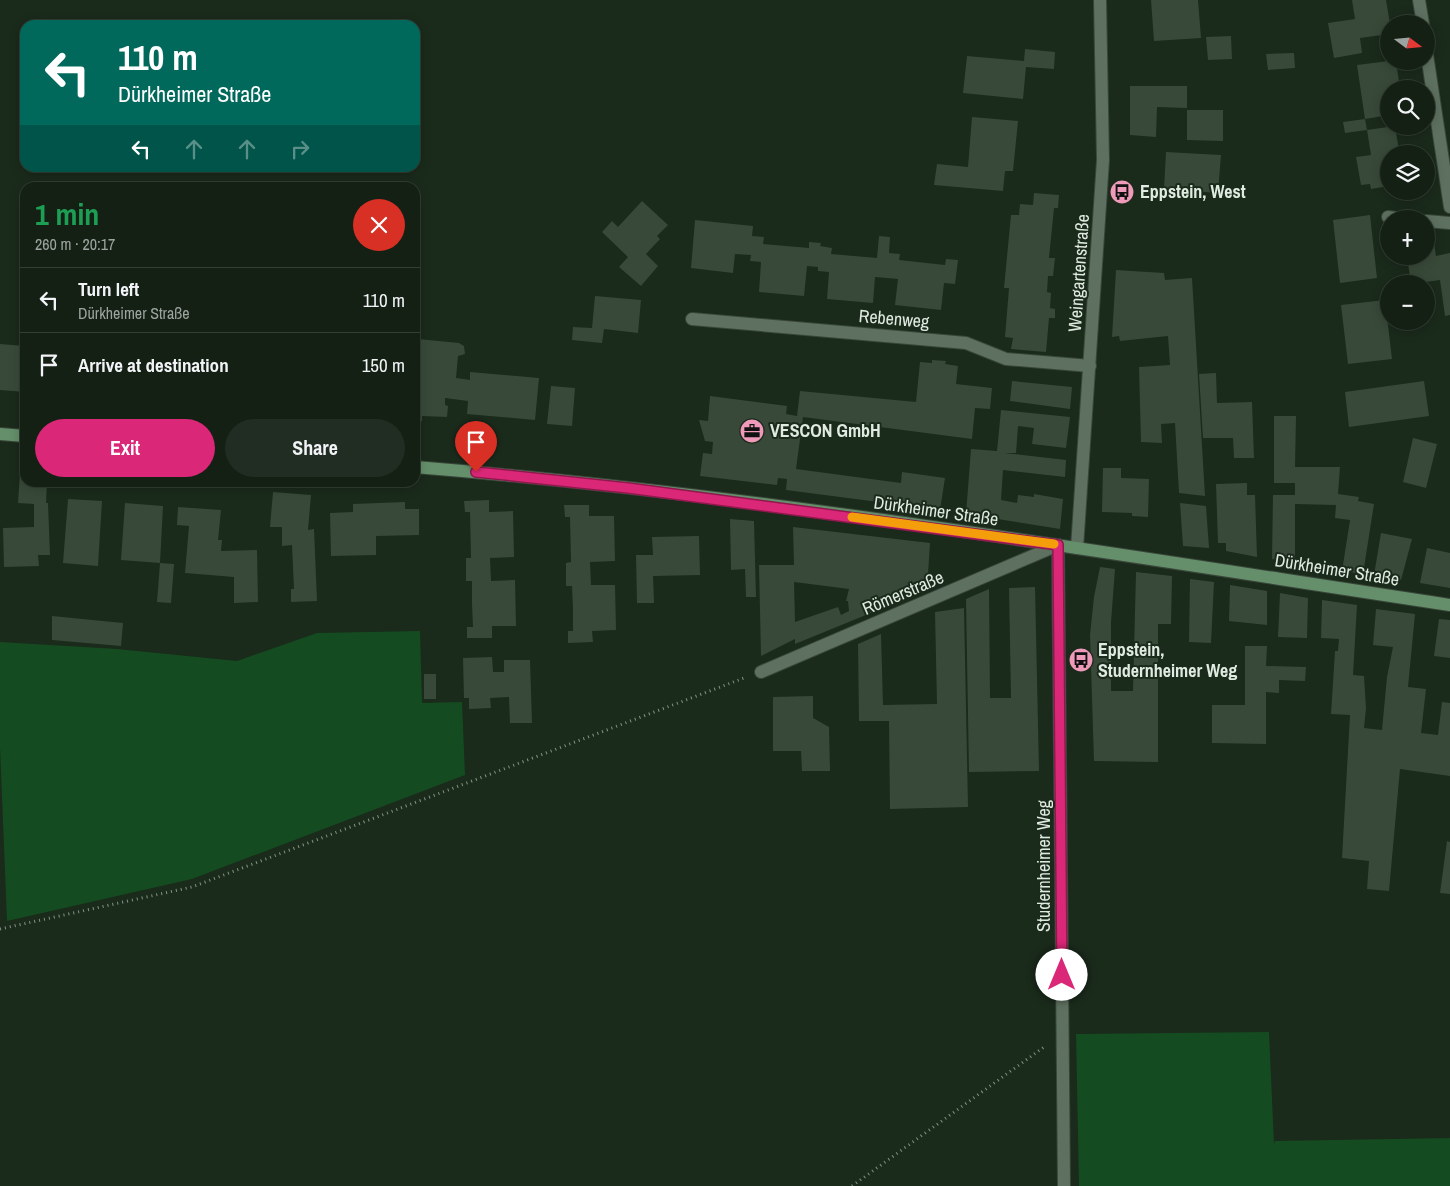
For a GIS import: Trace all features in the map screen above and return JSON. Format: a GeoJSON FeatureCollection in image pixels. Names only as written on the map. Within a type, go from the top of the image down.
{"type":"FeatureCollection","features":[{"type":"Feature","properties":{"kind":"main road"},"geometry":{"type":"LineString","coordinates":[[0,434],[20,436]]}},
{"type":"Feature","properties":{"kind":"main road","name":"Dürkheimer Straße"},"geometry":{"type":"LineString","coordinates":[[420,467],[582,482],[1058,545],[1450,605]]}},
{"type":"Feature","properties":{"kind":"street","name":"Weingartenstraße"},"geometry":{"type":"LineString","coordinates":[[1077,548],[1103,160],[1100,0]]}},
{"type":"Feature","properties":{"kind":"street"},"geometry":{"type":"LineString","coordinates":[[1419,0],[1422,15]]}},
{"type":"Feature","properties":{"kind":"street"},"geometry":{"type":"LineString","coordinates":[[1429,70],[1450,207]]}},
{"type":"Feature","properties":{"kind":"street"},"geometry":{"type":"LineString","coordinates":[[1435,222],[1450,223]]}},
{"type":"Feature","properties":{"kind":"street","name":"Rebenweg"},"geometry":{"type":"LineString","coordinates":[[692,319],[966,343],[1006,359],[1090,366]]}},
{"type":"Feature","properties":{"kind":"street","name":"Römerstraße"},"geometry":{"type":"LineString","coordinates":[[761,672],[1058,545]]}},
{"type":"Feature","properties":{"kind":"street","name":"Studernheimer Weg"},"geometry":{"type":"LineString","coordinates":[[1058,545],[1064,1186]]}},
{"type":"Feature","properties":{"kind":"path"},"geometry":{"type":"LineString","coordinates":[[0,929],[192,887],[761,672]]}},
{"type":"Feature","properties":{"kind":"path"},"geometry":{"type":"LineString","coordinates":[[852,1186],[1062,1034]]}},
{"type":"Feature","properties":{"kind":"green space"},"geometry":{"type":"Polygon","coordinates":[[[420,631],[422,703],[462,702],[465,775],[192,879],[7,921],[0,747],[0,642],[117,649],[237,661],[317,633],[420,631]]]}},
{"type":"Feature","properties":{"kind":"green space"},"geometry":{"type":"Polygon","coordinates":[[[1269,1032],[1274,1144],[1275,1141],[1450,1138],[1450,1186],[1079,1186],[1076,1034],[1269,1032]]]}},
{"type":"Feature","properties":{"kind":"building"},"geometry":{"type":"Polygon","coordinates":[[[1151,0],[1198,0],[1201,38],[1154,41],[1151,0]]]}},
{"type":"Feature","properties":{"kind":"building"},"geometry":{"type":"Polygon","coordinates":[[[1352,0],[1386,0],[1388,15],[1380,15],[1380,35],[1360,38],[1362,53],[1334,58],[1328,23],[1355,19],[1352,0]]]}},
{"type":"Feature","properties":{"kind":"building"},"geometry":{"type":"Polygon","coordinates":[[[1231,36],[1232,59],[1208,60],[1206,37],[1231,36]]]}},
{"type":"Feature","properties":{"kind":"building"},"geometry":{"type":"Polygon","coordinates":[[[1025,49],[1055,52],[1054,69],[1026,67],[1023,99],[963,93],[967,56],[1024,61],[1025,49]]]}},
{"type":"Feature","properties":{"kind":"building"},"geometry":{"type":"Polygon","coordinates":[[[1294,53],[1295,68],[1268,70],[1266,54],[1294,53]]]}},
{"type":"Feature","properties":{"kind":"building"},"geometry":{"type":"Polygon","coordinates":[[[1380,62],[1380,70],[1397,70],[1399,80],[1380,80],[1380,116],[1365,119],[1357,65],[1380,62]]]}},
{"type":"Feature","properties":{"kind":"building"},"geometry":{"type":"Polygon","coordinates":[[[1130,86],[1187,86],[1187,108],[1157,107],[1156,137],[1130,135],[1130,86]]]}},
{"type":"Feature","properties":{"kind":"building"},"geometry":{"type":"Polygon","coordinates":[[[1187,110],[1223,110],[1223,141],[1187,140],[1187,110]]]}},
{"type":"Feature","properties":{"kind":"building"},"geometry":{"type":"Polygon","coordinates":[[[972,117],[1018,121],[1013,171],[1005,171],[1003,191],[934,185],[937,164],[968,167],[972,117]]]}},
{"type":"Feature","properties":{"kind":"building"},"geometry":{"type":"Polygon","coordinates":[[[1365,119],[1367,130],[1345,133],[1343,122],[1365,119]]]}},
{"type":"Feature","properties":{"kind":"building"},"geometry":{"type":"Polygon","coordinates":[[[1380,128],[1380,135],[1396,135],[1398,145],[1380,145],[1380,188],[1371,189],[1370,184],[1361,185],[1356,157],[1371,155],[1367,130],[1380,128]]]}},
{"type":"Feature","properties":{"kind":"building"},"geometry":{"type":"Polygon","coordinates":[[[1166,152],[1221,155],[1218,193],[1164,189],[1166,152]]]}},
{"type":"Feature","properties":{"kind":"building"},"geometry":{"type":"Polygon","coordinates":[[[1034,193],[1059,195],[1058,208],[1054,208],[1049,258],[1055,258],[1053,276],[1048,276],[1047,292],[1051,293],[1050,308],[1055,309],[1055,318],[1049,318],[1046,352],[1011,349],[1013,338],[1005,337],[1009,288],[1004,288],[1011,215],[1019,215],[1020,204],[1033,205],[1034,193]]]}},
{"type":"Feature","properties":{"kind":"building"},"geometry":{"type":"Polygon","coordinates":[[[642,201],[668,225],[657,236],[660,239],[646,254],[658,266],[641,286],[619,267],[628,257],[602,232],[612,221],[618,227],[642,201]]]}},
{"type":"Feature","properties":{"kind":"building"},"geometry":{"type":"Polygon","coordinates":[[[1370,215],[1377,278],[1340,283],[1333,220],[1370,215]]]}},
{"type":"Feature","properties":{"kind":"building"},"geometry":{"type":"Polygon","coordinates":[[[695,220],[753,226],[752,236],[764,237],[763,244],[809,248],[809,242],[821,243],[820,246],[832,248],[831,254],[877,258],[879,236],[890,237],[889,253],[900,254],[899,260],[945,265],[946,259],[958,260],[955,284],[944,283],[941,310],[895,305],[898,279],[875,277],[873,303],[827,299],[829,272],[818,271],[818,267],[807,266],[804,296],[759,292],[761,262],[750,261],[751,255],[735,254],[733,273],[691,268],[695,220]]]}},
{"type":"Feature","properties":{"kind":"building"},"geometry":{"type":"Polygon","coordinates":[[[1435,249],[1436,256],[1450,253],[1450,315],[1445,316],[1440,280],[1435,281],[1435,275],[1410,275],[1408,265],[1435,265],[1435,249]]]}},
{"type":"Feature","properties":{"kind":"building"},"geometry":{"type":"Polygon","coordinates":[[[1116,270],[1164,273],[1165,280],[1192,278],[1205,496],[1179,493],[1175,423],[1161,424],[1162,443],[1141,442],[1139,367],[1170,365],[1168,336],[1120,341],[1119,336],[1112,337],[1116,270]]]}},
{"type":"Feature","properties":{"kind":"building"},"geometry":{"type":"Polygon","coordinates":[[[595,296],[641,300],[638,333],[604,329],[602,343],[572,340],[573,327],[592,328],[595,296]]]}},
{"type":"Feature","properties":{"kind":"building"},"geometry":{"type":"Polygon","coordinates":[[[1380,301],[1380,330],[1389,330],[1392,359],[1348,364],[1341,305],[1380,301]]]}},
{"type":"Feature","properties":{"kind":"building"},"geometry":{"type":"Polygon","coordinates":[[[420,339],[459,343],[464,346],[465,354],[458,356],[456,378],[470,380],[470,372],[539,378],[535,420],[467,414],[468,401],[445,398],[445,405],[448,406],[447,417],[422,416],[422,421],[420,421],[420,339]]]}},
{"type":"Feature","properties":{"kind":"building"},"geometry":{"type":"Polygon","coordinates":[[[0,344],[20,346],[20,392],[0,390],[0,344]]]}},
{"type":"Feature","properties":{"kind":"building"},"geometry":{"type":"Polygon","coordinates":[[[932,360],[946,361],[945,364],[958,366],[956,384],[992,388],[990,409],[975,408],[972,439],[803,417],[796,469],[901,483],[902,472],[945,478],[940,510],[786,490],[787,479],[778,478],[777,485],[700,476],[703,453],[712,454],[713,442],[705,441],[699,420],[708,421],[710,396],[787,406],[786,414],[797,416],[800,391],[916,402],[920,362],[932,363],[932,360]]]}},
{"type":"Feature","properties":{"kind":"building"},"geometry":{"type":"Polygon","coordinates":[[[1216,373],[1217,403],[1252,402],[1254,458],[1234,458],[1233,438],[1203,438],[1199,374],[1216,373]]]}},
{"type":"Feature","properties":{"kind":"building"},"geometry":{"type":"Polygon","coordinates":[[[1012,381],[1072,387],[1070,409],[1010,401],[1012,381]]]}},
{"type":"Feature","properties":{"kind":"building"},"geometry":{"type":"Polygon","coordinates":[[[1424,381],[1429,416],[1349,427],[1345,392],[1424,381]]]}},
{"type":"Feature","properties":{"kind":"building"},"geometry":{"type":"Polygon","coordinates":[[[551,386],[575,388],[572,426],[547,424],[551,386]]]}},
{"type":"Feature","properties":{"kind":"building"},"geometry":{"type":"Polygon","coordinates":[[[1001,410],[1070,417],[1066,448],[1032,444],[1034,428],[1018,426],[1016,453],[1004,453],[1066,460],[1065,477],[1003,470],[1001,500],[1017,503],[1018,495],[1034,497],[1034,494],[1063,499],[1060,529],[966,514],[971,449],[997,451],[1001,410]]]}},
{"type":"Feature","properties":{"kind":"building"},"geometry":{"type":"Polygon","coordinates":[[[1274,416],[1296,416],[1295,467],[1340,467],[1338,494],[1359,497],[1358,501],[1374,504],[1363,574],[1342,571],[1350,520],[1335,518],[1336,505],[1295,504],[1295,563],[1272,559],[1273,495],[1295,495],[1295,483],[1274,483],[1274,416]]]}},
{"type":"Feature","properties":{"kind":"building"},"geometry":{"type":"Polygon","coordinates":[[[1413,438],[1437,444],[1426,488],[1403,482],[1413,438]]]}},
{"type":"Feature","properties":{"kind":"building"},"geometry":{"type":"Polygon","coordinates":[[[1103,468],[1121,468],[1121,478],[1149,479],[1148,517],[1132,516],[1132,513],[1102,512],[1103,468]]]}},
{"type":"Feature","properties":{"kind":"building"},"geometry":{"type":"Polygon","coordinates":[[[20,472],[20,487],[47,487],[46,503],[48,503],[50,555],[38,555],[39,566],[4,567],[3,528],[34,527],[34,504],[18,503],[20,472]]]}},
{"type":"Feature","properties":{"kind":"building"},"geometry":{"type":"Polygon","coordinates":[[[1247,483],[1247,495],[1255,495],[1257,557],[1226,551],[1226,543],[1218,543],[1216,484],[1247,483]]]}},
{"type":"Feature","properties":{"kind":"building"},"geometry":{"type":"Polygon","coordinates":[[[273,492],[311,495],[308,530],[314,529],[317,601],[291,602],[291,589],[294,589],[292,545],[282,546],[282,527],[270,527],[273,492]]]}},
{"type":"Feature","properties":{"kind":"building"},"geometry":{"type":"Polygon","coordinates":[[[68,499],[102,501],[98,566],[63,563],[68,499]]]}},
{"type":"Feature","properties":{"kind":"building"},"geometry":{"type":"Polygon","coordinates":[[[489,500],[489,512],[513,511],[514,557],[490,558],[491,581],[515,580],[516,626],[492,626],[492,638],[467,638],[467,627],[473,627],[472,581],[466,581],[466,558],[471,558],[470,512],[465,512],[464,501],[489,500]]]}},
{"type":"Feature","properties":{"kind":"building"},"geometry":{"type":"Polygon","coordinates":[[[405,502],[405,509],[419,509],[419,535],[376,536],[376,555],[331,556],[330,513],[353,512],[353,504],[405,502]]]}},
{"type":"Feature","properties":{"kind":"building"},"geometry":{"type":"Polygon","coordinates":[[[125,503],[163,506],[160,563],[121,560],[125,503]]]}},
{"type":"Feature","properties":{"kind":"building"},"geometry":{"type":"Polygon","coordinates":[[[1180,503],[1206,506],[1209,548],[1183,546],[1180,503]]]}},
{"type":"Feature","properties":{"kind":"building"},"geometry":{"type":"Polygon","coordinates":[[[564,505],[589,505],[589,516],[614,516],[615,561],[590,562],[591,585],[615,585],[616,630],[592,631],[593,642],[568,643],[568,631],[573,631],[573,608],[572,586],[566,586],[566,563],[571,562],[570,517],[565,517],[564,505]]]}},
{"type":"Feature","properties":{"kind":"building"},"geometry":{"type":"Polygon","coordinates":[[[178,507],[221,510],[218,540],[222,540],[221,551],[257,550],[258,602],[234,603],[234,577],[185,573],[189,526],[177,525],[178,507]]]}},
{"type":"Feature","properties":{"kind":"building"},"geometry":{"type":"Polygon","coordinates":[[[730,519],[754,521],[756,597],[746,597],[745,569],[731,570],[730,519]]]}},
{"type":"Feature","properties":{"kind":"building"},"geometry":{"type":"Polygon","coordinates":[[[793,527],[930,543],[927,590],[795,644],[795,639],[761,656],[759,565],[794,565],[793,527]],[[794,582],[795,622],[838,607],[841,615],[849,611],[848,601],[846,601],[849,589],[794,582]]]}},
{"type":"Feature","properties":{"kind":"building"},"geometry":{"type":"Polygon","coordinates":[[[1381,533],[1412,539],[1401,580],[1374,575],[1381,533]]]}},
{"type":"Feature","properties":{"kind":"building"},"geometry":{"type":"Polygon","coordinates":[[[699,536],[700,575],[653,576],[654,603],[637,603],[636,555],[653,555],[652,537],[699,536]]]}},
{"type":"Feature","properties":{"kind":"building"},"geometry":{"type":"Polygon","coordinates":[[[1427,548],[1450,553],[1450,588],[1420,583],[1427,548]]]}},
{"type":"Feature","properties":{"kind":"building"},"geometry":{"type":"Polygon","coordinates":[[[160,563],[174,564],[171,603],[157,602],[160,563]]]}},
{"type":"Feature","properties":{"kind":"building"},"geometry":{"type":"Polygon","coordinates":[[[1100,567],[1115,569],[1111,622],[1111,691],[1133,691],[1136,572],[1172,576],[1171,624],[1158,624],[1158,762],[1094,761],[1090,635],[1094,597],[1100,567]]]}},
{"type":"Feature","properties":{"kind":"building"},"geometry":{"type":"Polygon","coordinates":[[[1190,579],[1214,582],[1211,643],[1189,642],[1190,579]]]}},
{"type":"Feature","properties":{"kind":"building"},"geometry":{"type":"Polygon","coordinates":[[[1230,585],[1267,591],[1267,625],[1229,621],[1230,585]]]}},
{"type":"Feature","properties":{"kind":"building"},"geometry":{"type":"Polygon","coordinates":[[[1035,587],[1039,771],[969,772],[966,599],[989,589],[990,698],[1011,698],[1009,588],[1035,587]]]}},
{"type":"Feature","properties":{"kind":"building"},"geometry":{"type":"Polygon","coordinates":[[[1280,593],[1308,598],[1307,638],[1278,637],[1280,593]]]}},
{"type":"Feature","properties":{"kind":"building"},"geometry":{"type":"Polygon","coordinates":[[[1322,600],[1357,605],[1353,675],[1364,676],[1366,708],[1364,728],[1382,730],[1387,677],[1393,647],[1373,645],[1376,609],[1415,614],[1408,687],[1426,689],[1421,733],[1438,735],[1442,702],[1450,703],[1450,776],[1400,769],[1389,891],[1367,889],[1369,861],[1342,858],[1350,715],[1331,714],[1335,651],[1338,651],[1339,639],[1321,638],[1322,600]]]}},
{"type":"Feature","properties":{"kind":"building"},"geometry":{"type":"Polygon","coordinates":[[[964,608],[968,807],[890,809],[889,721],[859,721],[858,644],[881,634],[883,705],[937,704],[935,612],[964,608]]]}},
{"type":"Feature","properties":{"kind":"building"},"geometry":{"type":"Polygon","coordinates":[[[52,616],[123,623],[121,646],[52,640],[52,616]]]}},
{"type":"Feature","properties":{"kind":"building"},"geometry":{"type":"Polygon","coordinates":[[[1439,619],[1450,620],[1450,658],[1434,656],[1439,619]]]}},
{"type":"Feature","properties":{"kind":"building"},"geometry":{"type":"Polygon","coordinates":[[[1245,646],[1267,646],[1266,666],[1306,667],[1305,681],[1279,680],[1279,693],[1266,692],[1266,744],[1212,743],[1212,705],[1245,705],[1245,646]]]}},
{"type":"Feature","properties":{"kind":"building"},"geometry":{"type":"Polygon","coordinates":[[[492,657],[493,672],[504,672],[504,660],[530,660],[532,723],[510,723],[509,697],[490,698],[491,708],[469,709],[469,698],[464,698],[463,658],[492,657]]]}},
{"type":"Feature","properties":{"kind":"building"},"geometry":{"type":"Polygon","coordinates":[[[424,674],[436,674],[436,699],[424,699],[424,674]]]}},
{"type":"Feature","properties":{"kind":"building"},"geometry":{"type":"Polygon","coordinates":[[[813,696],[813,718],[829,727],[830,771],[802,771],[801,751],[773,751],[773,697],[813,696]]]}},
{"type":"Feature","properties":{"kind":"building"},"geometry":{"type":"Polygon","coordinates":[[[1447,841],[1450,842],[1450,894],[1440,893],[1447,841]]]}},
{"type":"Feature","properties":{"kind":"slow traffic"},"geometry":{"type":"LineString","coordinates":[[852,517],[1054,544]]}},
{"type":"Feature","properties":{"kind":"place","name":"Eppstein, West"},"geometry":{"type":"Point","coordinates":[1122,192]}},
{"type":"Feature","properties":{"kind":"place","name":"VESCON GmbH"},"geometry":{"type":"Point","coordinates":[752,431]}},
{"type":"Feature","properties":{"kind":"place","name":"Eppstein, Studernheimer Weg"},"geometry":{"type":"Point","coordinates":[1081,660]}},
{"type":"Feature","properties":{"kind":"route"},"geometry":{"type":"LineString","coordinates":[[476,472],[628,488],[1058,545],[1062,975]]}}]}
